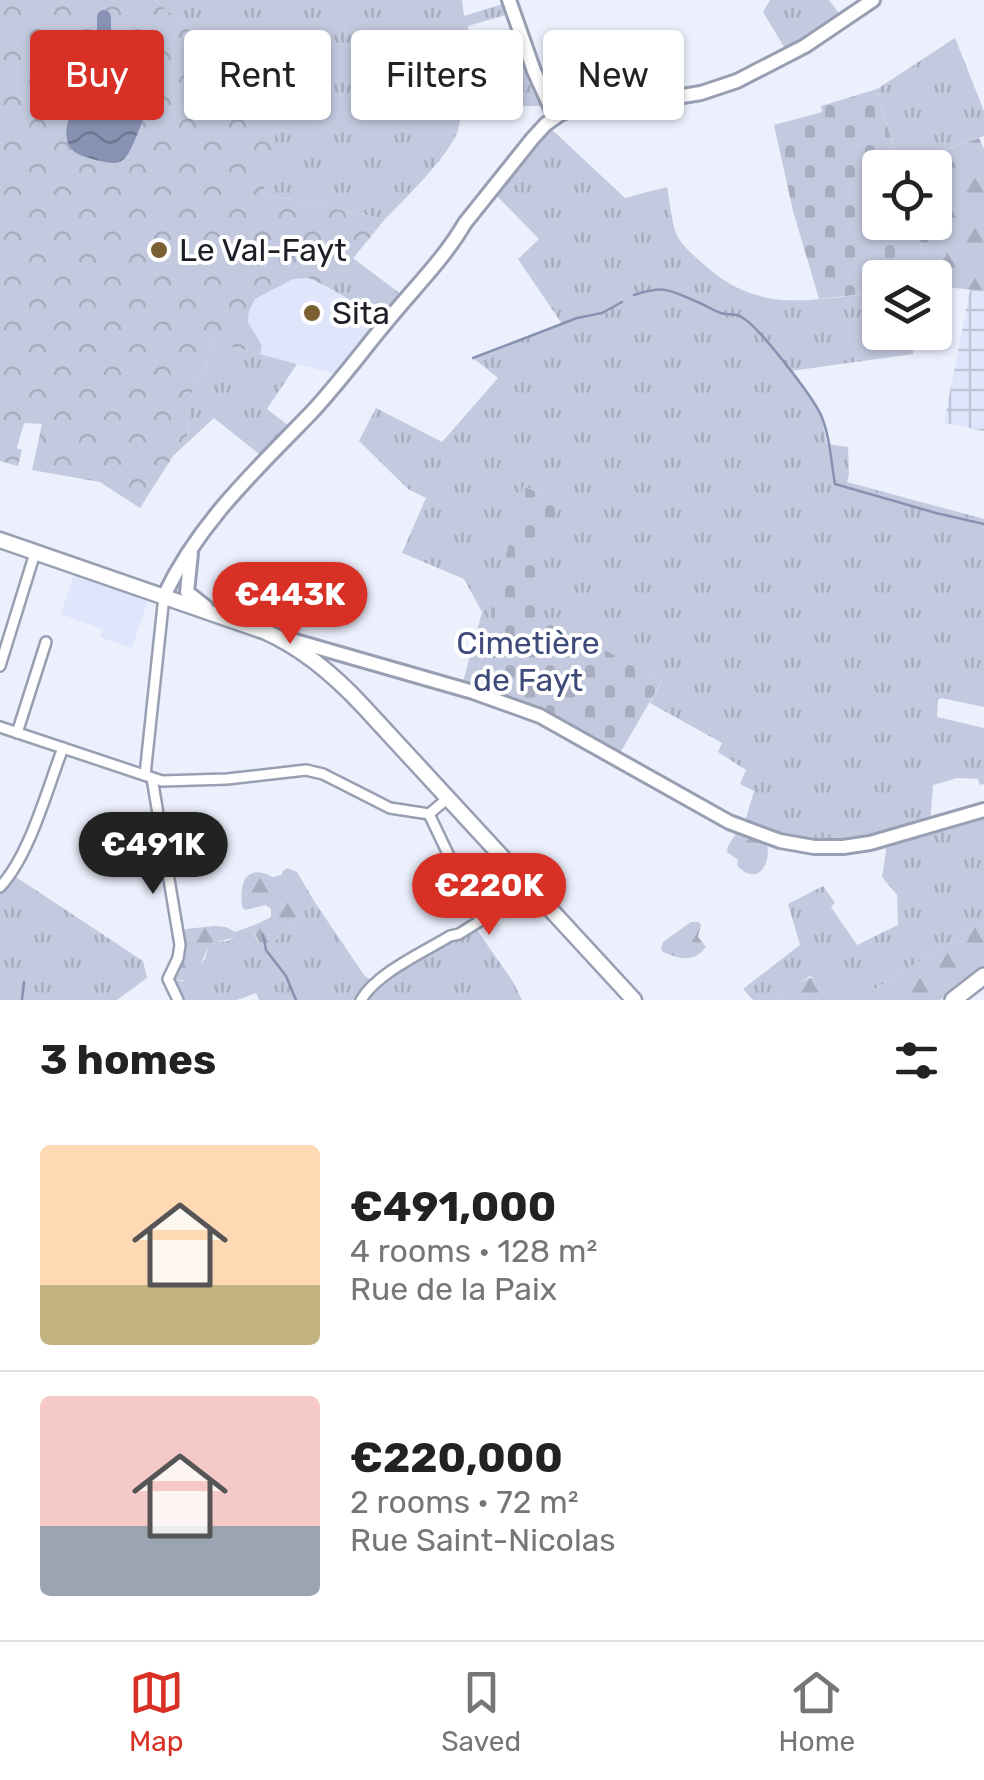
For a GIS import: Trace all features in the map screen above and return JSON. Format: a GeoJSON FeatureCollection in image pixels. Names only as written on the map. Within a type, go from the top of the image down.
{"type":"FeatureCollection","features":[{"type":"Feature","properties":{"kind":"highway"},"geometry":{"type":"LineString","coordinates":[[952,1000],[984,976]]}},
{"type":"Feature","properties":{"kind":"main road"},"geometry":{"type":"LineString","coordinates":[[0,540],[212,612],[266,632],[311,655],[414,760],[634,1000]]}},
{"type":"Feature","properties":{"kind":"street"},"geometry":{"type":"LineString","coordinates":[[509,0],[543,91]]}},
{"type":"Feature","properties":{"kind":"street"},"geometry":{"type":"LineString","coordinates":[[684,96],[737,82],[805,46],[873,0]]}},
{"type":"Feature","properties":{"kind":"street"},"geometry":{"type":"LineString","coordinates":[[178,1000],[168,979],[180,945],[149,777],[164,596],[194,543],[246,478],[336,384],[416,289],[533,138],[553,120]]}},
{"type":"Feature","properties":{"kind":"street"},"geometry":{"type":"LineString","coordinates":[[194,543],[186,592],[212,612]]}},
{"type":"Feature","properties":{"kind":"street"},"geometry":{"type":"LineString","coordinates":[[0,666],[35,552]]}},
{"type":"Feature","properties":{"kind":"street"},"geometry":{"type":"LineString","coordinates":[[18,733],[46,642]]}},
{"type":"Feature","properties":{"kind":"street"},"geometry":{"type":"LineString","coordinates":[[311,655],[338,657],[473,692],[540,716],[729,822],[780,842],[843,848],[984,810]]}},
{"type":"Feature","properties":{"kind":"street"},"geometry":{"type":"LineString","coordinates":[[338,657],[332,669],[344,686]]}},
{"type":"Feature","properties":{"kind":"street"},"geometry":{"type":"LineString","coordinates":[[0,727],[162,780],[227,779],[306,770],[323,774],[398,810],[429,814],[448,798]]}},
{"type":"Feature","properties":{"kind":"street"},"geometry":{"type":"LineString","coordinates":[[0,887],[22,852],[63,748]]}},
{"type":"Feature","properties":{"kind":"street"},"geometry":{"type":"LineString","coordinates":[[361,1000],[374,984],[480,921],[429,814]]}},
{"type":"Feature","properties":{"kind":"shaded area"},"geometry":{"type":"Polygon","coordinates":[[[309,278],[387,321],[343,376],[260,354],[261,346],[248,322],[255,299],[293,279],[309,278]]]}},
{"type":"Feature","properties":{"kind":"shaded area"},"geometry":{"type":"Polygon","coordinates":[[[970,290],[984,291],[984,431],[944,423],[970,290]]]}},
{"type":"Feature","properties":{"kind":"shaded area"},"geometry":{"type":"Polygon","coordinates":[[[77,574],[149,598],[132,648],[100,637],[102,629],[61,614],[77,574]]]}},
{"type":"Feature","properties":{"kind":"green space"},"geometry":{"type":"Polygon","coordinates":[[[0,0],[155,0],[189,30],[184,30],[184,120],[279,120],[263,194],[385,219],[329,288],[309,278],[293,279],[255,299],[248,322],[262,346],[260,354],[211,341],[206,368],[194,386],[188,411],[187,443],[173,456],[140,508],[100,482],[32,470],[42,424],[24,423],[17,448],[22,450],[18,466],[0,461],[0,0]]]}},
{"type":"Feature","properties":{"kind":"green space"},"geometry":{"type":"Polygon","coordinates":[[[155,0],[462,0],[464,16],[509,2],[513,13],[468,26],[469,30],[351,30],[351,120],[460,120],[444,155],[385,219],[263,194],[238,120],[331,120],[331,30],[188,28],[155,0]]]}},
{"type":"Feature","properties":{"kind":"green space"},"geometry":{"type":"Polygon","coordinates":[[[770,0],[829,0],[844,20],[789,55],[763,12],[770,0]]]}},
{"type":"Feature","properties":{"kind":"green space"},"geometry":{"type":"Polygon","coordinates":[[[955,38],[984,111],[984,136],[944,150],[894,150],[877,89],[955,38]]]}},
{"type":"Feature","properties":{"kind":"green space"},"geometry":{"type":"Polygon","coordinates":[[[523,42],[543,91],[543,106],[523,106],[523,42]]]}},
{"type":"Feature","properties":{"kind":"green space"},"geometry":{"type":"Polygon","coordinates":[[[877,89],[894,150],[862,150],[862,240],[920,240],[925,260],[862,260],[862,294],[819,299],[793,211],[774,125],[822,112],[821,106],[877,89]]]}},
{"type":"Feature","properties":{"kind":"green space"},"geometry":{"type":"Polygon","coordinates":[[[546,124],[625,198],[667,187],[679,238],[728,283],[749,293],[790,300],[862,294],[862,350],[913,350],[913,354],[791,371],[821,415],[827,444],[848,447],[847,482],[984,519],[984,707],[941,698],[937,717],[984,728],[984,784],[980,785],[978,779],[957,778],[933,785],[930,825],[984,810],[984,921],[869,993],[857,996],[810,976],[776,1000],[753,1000],[743,989],[800,945],[788,904],[823,886],[835,903],[831,907],[857,945],[898,925],[897,895],[882,877],[886,851],[882,840],[843,847],[743,828],[754,791],[740,784],[746,770],[718,752],[722,743],[650,703],[662,681],[535,613],[528,598],[559,502],[524,486],[473,692],[461,689],[482,612],[464,579],[402,553],[426,498],[408,489],[359,441],[376,408],[442,442],[498,378],[473,358],[562,324],[518,259],[539,239],[491,190],[546,124]]]}},
{"type":"Feature","properties":{"kind":"green space"},"geometry":{"type":"Polygon","coordinates":[[[979,138],[984,149],[984,291],[952,288],[952,260],[925,260],[920,240],[952,240],[952,150],[945,150],[979,138]]]}},
{"type":"Feature","properties":{"kind":"green space"},"geometry":{"type":"Polygon","coordinates":[[[353,258],[406,298],[387,321],[329,288],[353,258]]]}},
{"type":"Feature","properties":{"kind":"green space"},"geometry":{"type":"Polygon","coordinates":[[[211,341],[297,364],[267,409],[294,430],[264,458],[214,418],[187,443],[188,411],[194,386],[206,368],[211,341]]]}},
{"type":"Feature","properties":{"kind":"green space","name":"Cimetière de Fayt"},"geometry":{"type":"Polygon","coordinates":[[[523,486],[560,502],[528,598],[541,603],[536,613],[662,681],[617,758],[473,692],[523,486]]]}},
{"type":"Feature","properties":{"kind":"green space"},"geometry":{"type":"Polygon","coordinates":[[[738,830],[767,844],[767,860],[756,874],[744,871],[727,852],[738,830]]]}},
{"type":"Feature","properties":{"kind":"green space"},"geometry":{"type":"Polygon","coordinates":[[[288,868],[297,872],[314,901],[266,945],[260,943],[253,931],[257,924],[271,917],[271,909],[266,905],[245,910],[243,883],[256,872],[273,877],[288,868]]]}},
{"type":"Feature","properties":{"kind":"green space"},"geometry":{"type":"Polygon","coordinates":[[[16,877],[143,961],[147,978],[117,1000],[0,1000],[0,894],[16,877]]]}},
{"type":"Feature","properties":{"kind":"green space"},"geometry":{"type":"Polygon","coordinates":[[[314,901],[372,981],[470,920],[522,1000],[259,1000],[256,993],[237,1000],[178,1000],[168,975],[183,981],[205,959],[209,946],[228,941],[235,932],[257,924],[253,931],[259,942],[266,945],[274,941],[314,901]]]}},
{"type":"Feature","properties":{"kind":"green space"},"geometry":{"type":"Polygon","coordinates":[[[984,921],[984,967],[940,1000],[776,1000],[799,983],[816,977],[832,980],[856,996],[869,993],[984,921]]]}},
{"type":"Feature","properties":{"kind":"green space"},"geometry":{"type":"Polygon","coordinates":[[[691,922],[701,925],[698,937],[706,947],[696,956],[686,958],[663,952],[663,942],[691,922]]]}},
{"type":"Feature","properties":{"kind":"green space"},"geometry":{"type":"Polygon","coordinates":[[[226,927],[235,936],[212,944],[190,980],[175,980],[168,975],[186,929],[226,927]]]}},
{"type":"Feature","properties":{"kind":"water"},"geometry":{"type":"Polygon","coordinates":[[[143,120],[126,157],[116,163],[78,154],[67,139],[68,122],[143,120]]]}},
{"type":"Feature","properties":{"kind":"waterway"},"geometry":{"type":"LineString","coordinates":[[104,17],[104,30]]}},
{"type":"Feature","properties":{"kind":"waterway"},"geometry":{"type":"LineString","coordinates":[[634,295],[668,290],[718,312],[740,316],[751,324],[785,363],[821,415],[835,484],[984,524]]}},
{"type":"Feature","properties":{"kind":"waterway"},"geometry":{"type":"LineString","coordinates":[[473,358],[577,318],[602,313],[622,302]]}},
{"type":"Feature","properties":{"kind":"waterway"},"geometry":{"type":"LineString","coordinates":[[263,935],[266,950],[286,976],[296,1000]]}},
{"type":"Feature","properties":{"kind":"waterway"},"geometry":{"type":"LineString","coordinates":[[22,1000],[24,982]]}},
{"type":"Feature","properties":{"kind":"place","name":"Le Val-Fayt"},"geometry":{"type":"Point","coordinates":[159,250]}},
{"type":"Feature","properties":{"kind":"place","name":"Sita"},"geometry":{"type":"Point","coordinates":[312,313]}}]}
